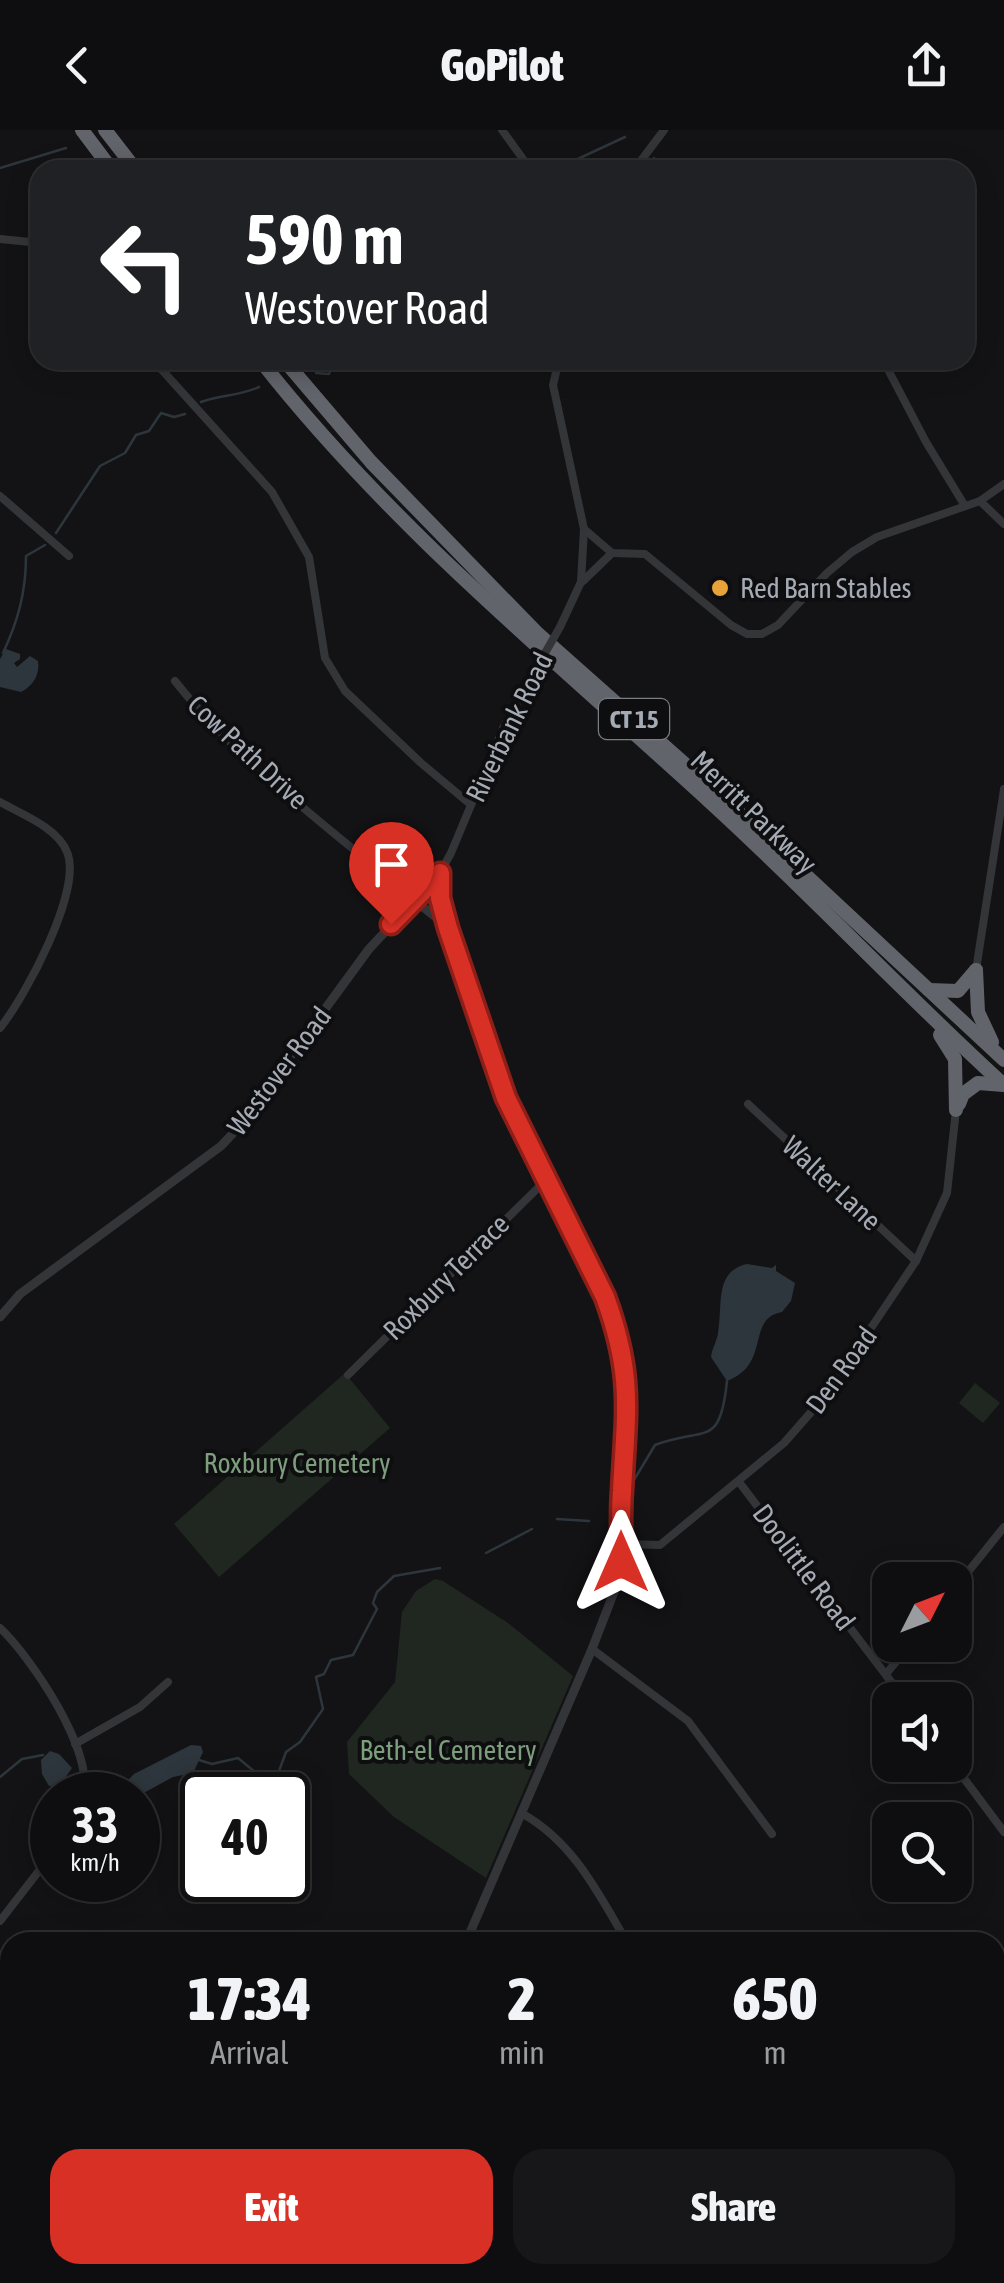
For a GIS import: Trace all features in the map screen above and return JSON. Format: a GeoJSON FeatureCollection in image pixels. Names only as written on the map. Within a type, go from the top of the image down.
{"type":"FeatureCollection","features":[{"type":"Feature","properties":{"kind":"highway"},"geometry":{"type":"LineString","coordinates":[[82,130],[104,160]]}},
{"type":"Feature","properties":{"kind":"highway"},"geometry":{"type":"LineString","coordinates":[[105,130],[128,160]]}},
{"type":"Feature","properties":{"kind":"highway","name":"Merritt Parkway"},"geometry":{"type":"LineString","coordinates":[[269,370],[356,472],[430,548],[712,804],[1004,1085]]}},
{"type":"Feature","properties":{"kind":"highway","name":"Merritt Parkway"},"geometry":{"type":"LineString","coordinates":[[293,370],[371,462],[536,632],[736,810],[1004,1059]]}},
{"type":"Feature","properties":{"kind":"highway"},"geometry":{"type":"LineString","coordinates":[[929,990],[958,991],[976,970]]}},
{"type":"Feature","properties":{"kind":"highway"},"geometry":{"type":"LineString","coordinates":[[976,970],[978,1012],[1004,1059]]}},
{"type":"Feature","properties":{"kind":"highway"},"geometry":{"type":"LineString","coordinates":[[920,1008],[954,1059],[956,1110]]}},
{"type":"Feature","properties":{"kind":"highway"},"geometry":{"type":"LineString","coordinates":[[956,1110],[970,1086],[985,1082],[1004,1085]]}},
{"type":"Feature","properties":{"kind":"street"},"geometry":{"type":"LineString","coordinates":[[502,130],[524,160]]}},
{"type":"Feature","properties":{"kind":"street"},"geometry":{"type":"LineString","coordinates":[[642,160],[664,130]]}},
{"type":"Feature","properties":{"kind":"street"},"geometry":{"type":"LineString","coordinates":[[0,239],[30,242]]}},
{"type":"Feature","properties":{"kind":"street"},"geometry":{"type":"LineString","coordinates":[[163,370],[272,492],[309,557],[326,658],[345,691],[420,763],[470,804]]}},
{"type":"Feature","properties":{"kind":"street","name":"Riverbank Road"},"geometry":{"type":"LineString","coordinates":[[557,370],[553,385],[584,529],[582,582]]}},
{"type":"Feature","properties":{"kind":"street"},"geometry":{"type":"LineString","coordinates":[[889,370],[965,506]]}},
{"type":"Feature","properties":{"kind":"street"},"geometry":{"type":"LineString","coordinates":[[584,529],[612,553],[645,554],[730,625],[747,634],[762,634],[778,625],[827,572],[852,552],[878,537],[980,501],[1004,484]]}},
{"type":"Feature","properties":{"kind":"street"},"geometry":{"type":"LineString","coordinates":[[0,496],[69,556]]}},
{"type":"Feature","properties":{"kind":"street"},"geometry":{"type":"LineString","coordinates":[[980,501],[1004,524]]}},
{"type":"Feature","properties":{"kind":"street","name":"Riverbank Road"},"geometry":{"type":"LineString","coordinates":[[440,873],[504,726],[582,582],[612,553]]}},
{"type":"Feature","properties":{"kind":"street","name":"Cow Path Drive"},"geometry":{"type":"LineString","coordinates":[[175,681],[196,708],[246,756],[413,899]]}},
{"type":"Feature","properties":{"kind":"street"},"geometry":{"type":"LineString","coordinates":[[976,970],[1004,789]]}},
{"type":"Feature","properties":{"kind":"street"},"geometry":{"type":"LineString","coordinates":[[0,802],[54,833],[67,851],[72,874],[41,959],[15,1010],[0,1028]]}},
{"type":"Feature","properties":{"kind":"street"},"geometry":{"type":"LineString","coordinates":[[440,873],[440,898],[448,928],[506,1098],[605,1297],[623,1354],[628,1403],[619,1579],[470,1932]]}},
{"type":"Feature","properties":{"kind":"street","name":"Westover Road"},"geometry":{"type":"LineString","coordinates":[[0,1316],[20,1294],[221,1146],[369,949],[440,873]]}},
{"type":"Feature","properties":{"kind":"street"},"geometry":{"type":"LineString","coordinates":[[413,899],[448,928]]}},
{"type":"Feature","properties":{"kind":"street","name":"Walter Lane"},"geometry":{"type":"LineString","coordinates":[[748,1104],[916,1262]]}},
{"type":"Feature","properties":{"kind":"street","name":"Den Road"},"geometry":{"type":"LineString","coordinates":[[622,1544],[660,1545],[784,1443],[826,1396],[916,1262],[947,1193],[956,1110]]}},
{"type":"Feature","properties":{"kind":"street","name":"Roxbury Terrace"},"geometry":{"type":"LineString","coordinates":[[348,1375],[546,1180]]}},
{"type":"Feature","properties":{"kind":"street","name":"Doolittle Road"},"geometry":{"type":"LineString","coordinates":[[740,1482],[892,1682]]}},
{"type":"Feature","properties":{"kind":"street"},"geometry":{"type":"LineString","coordinates":[[972,1567],[1004,1527]]}},
{"type":"Feature","properties":{"kind":"street"},"geometry":{"type":"LineString","coordinates":[[0,1628],[26,1658],[75,1744],[83,1772]]}},
{"type":"Feature","properties":{"kind":"street"},"geometry":{"type":"LineString","coordinates":[[592,1649],[688,1722],[772,1834]]}},
{"type":"Feature","properties":{"kind":"street"},"geometry":{"type":"LineString","coordinates":[[886,1674],[896,1662]]}},
{"type":"Feature","properties":{"kind":"street"},"geometry":{"type":"LineString","coordinates":[[75,1744],[140,1707],[168,1682]]}},
{"type":"Feature","properties":{"kind":"street"},"geometry":{"type":"LineString","coordinates":[[967,1782],[1004,1832]]}},
{"type":"Feature","properties":{"kind":"street"},"geometry":{"type":"LineString","coordinates":[[523,1814],[552,1834],[580,1864],[621,1932]]}},
{"type":"Feature","properties":{"kind":"street"},"geometry":{"type":"LineString","coordinates":[[0,1921],[30,1882]]}},
{"type":"Feature","properties":{"kind":"green space","name":"Roxbury Cemetery"},"geometry":{"type":"Polygon","coordinates":[[[345,1373],[390,1428],[219,1577],[174,1524],[345,1373]]]}},
{"type":"Feature","properties":{"kind":"green space"},"geometry":{"type":"Polygon","coordinates":[[[975,1383],[1000,1403],[983,1423],[959,1403],[975,1383]]]}},
{"type":"Feature","properties":{"kind":"green space","name":"Beth-el Cemetery"},"geometry":{"type":"Polygon","coordinates":[[[435,1579],[508,1623],[573,1676],[486,1878],[394,1817],[349,1774],[347,1742],[395,1682],[402,1612],[416,1591],[435,1579]]]}},
{"type":"Feature","properties":{"kind":"shaded area"},"geometry":{"type":"Polygon","coordinates":[[[6,649],[20,654],[14,663],[17,667],[30,656],[38,661],[35,680],[21,692],[0,687],[0,659],[6,649]]]}},
{"type":"Feature","properties":{"kind":"shaded area"},"geometry":{"type":"Polygon","coordinates":[[[747,1264],[772,1268],[776,1265],[776,1271],[795,1283],[791,1301],[764,1323],[749,1364],[727,1381],[711,1357],[722,1291],[729,1274],[747,1264]]]}},
{"type":"Feature","properties":{"kind":"shaded area"},"geometry":{"type":"Polygon","coordinates":[[[191,1745],[201,1746],[203,1752],[193,1772],[180,1772],[180,1776],[160,1784],[160,1772],[138,1772],[191,1745]]]}},
{"type":"Feature","properties":{"kind":"shaded area"},"geometry":{"type":"Polygon","coordinates":[[[50,1751],[59,1754],[72,1768],[69,1772],[42,1772],[41,1760],[50,1751]]]}},
{"type":"Feature","properties":{"kind":"waterway"},"geometry":{"type":"LineString","coordinates":[[576,160],[625,137]]}},
{"type":"Feature","properties":{"kind":"waterway"},"geometry":{"type":"LineString","coordinates":[[0,168],[66,148]]}},
{"type":"Feature","properties":{"kind":"waterway"},"geometry":{"type":"LineString","coordinates":[[316,373],[329,374],[331,370]]}},
{"type":"Feature","properties":{"kind":"waterway"},"geometry":{"type":"LineString","coordinates":[[201,402],[259,387]]}},
{"type":"Feature","properties":{"kind":"waterway"},"geometry":{"type":"LineString","coordinates":[[56,533],[100,466],[125,453],[136,435],[149,431],[161,413],[174,417],[185,414]]}},
{"type":"Feature","properties":{"kind":"waterway"},"geometry":{"type":"LineString","coordinates":[[3,653],[20,606],[26,556],[45,545]]}},
{"type":"Feature","properties":{"kind":"waterway"},"geometry":{"type":"LineString","coordinates":[[634,1480],[655,1445],[715,1426],[727,1381]]}},
{"type":"Feature","properties":{"kind":"waterway"},"geometry":{"type":"LineString","coordinates":[[557,1519],[589,1521]]}},
{"type":"Feature","properties":{"kind":"waterway"},"geometry":{"type":"LineString","coordinates":[[486,1553],[532,1529]]}},
{"type":"Feature","properties":{"kind":"waterway"},"geometry":{"type":"LineString","coordinates":[[199,1760],[212,1764],[238,1758],[255,1772],[271,1775],[279,1771],[286,1752],[300,1742],[323,1709],[316,1677],[324,1674],[331,1660],[353,1655],[377,1609],[373,1603],[377,1592],[394,1576],[440,1568]]}},
{"type":"Feature","properties":{"kind":"waterway"},"geometry":{"type":"LineString","coordinates":[[0,1777],[22,1759],[43,1755]]}},
{"type":"Feature","properties":{"kind":"place","name":"Red Barn Stables"},"geometry":{"type":"Point","coordinates":[720,588]}},
{"type":"Feature","properties":{"kind":"route"},"geometry":{"type":"LineString","coordinates":[[391,924],[440,873],[440,898],[448,928],[506,1098],[605,1297],[618,1331],[628,1403],[621,1562]]}}]}
